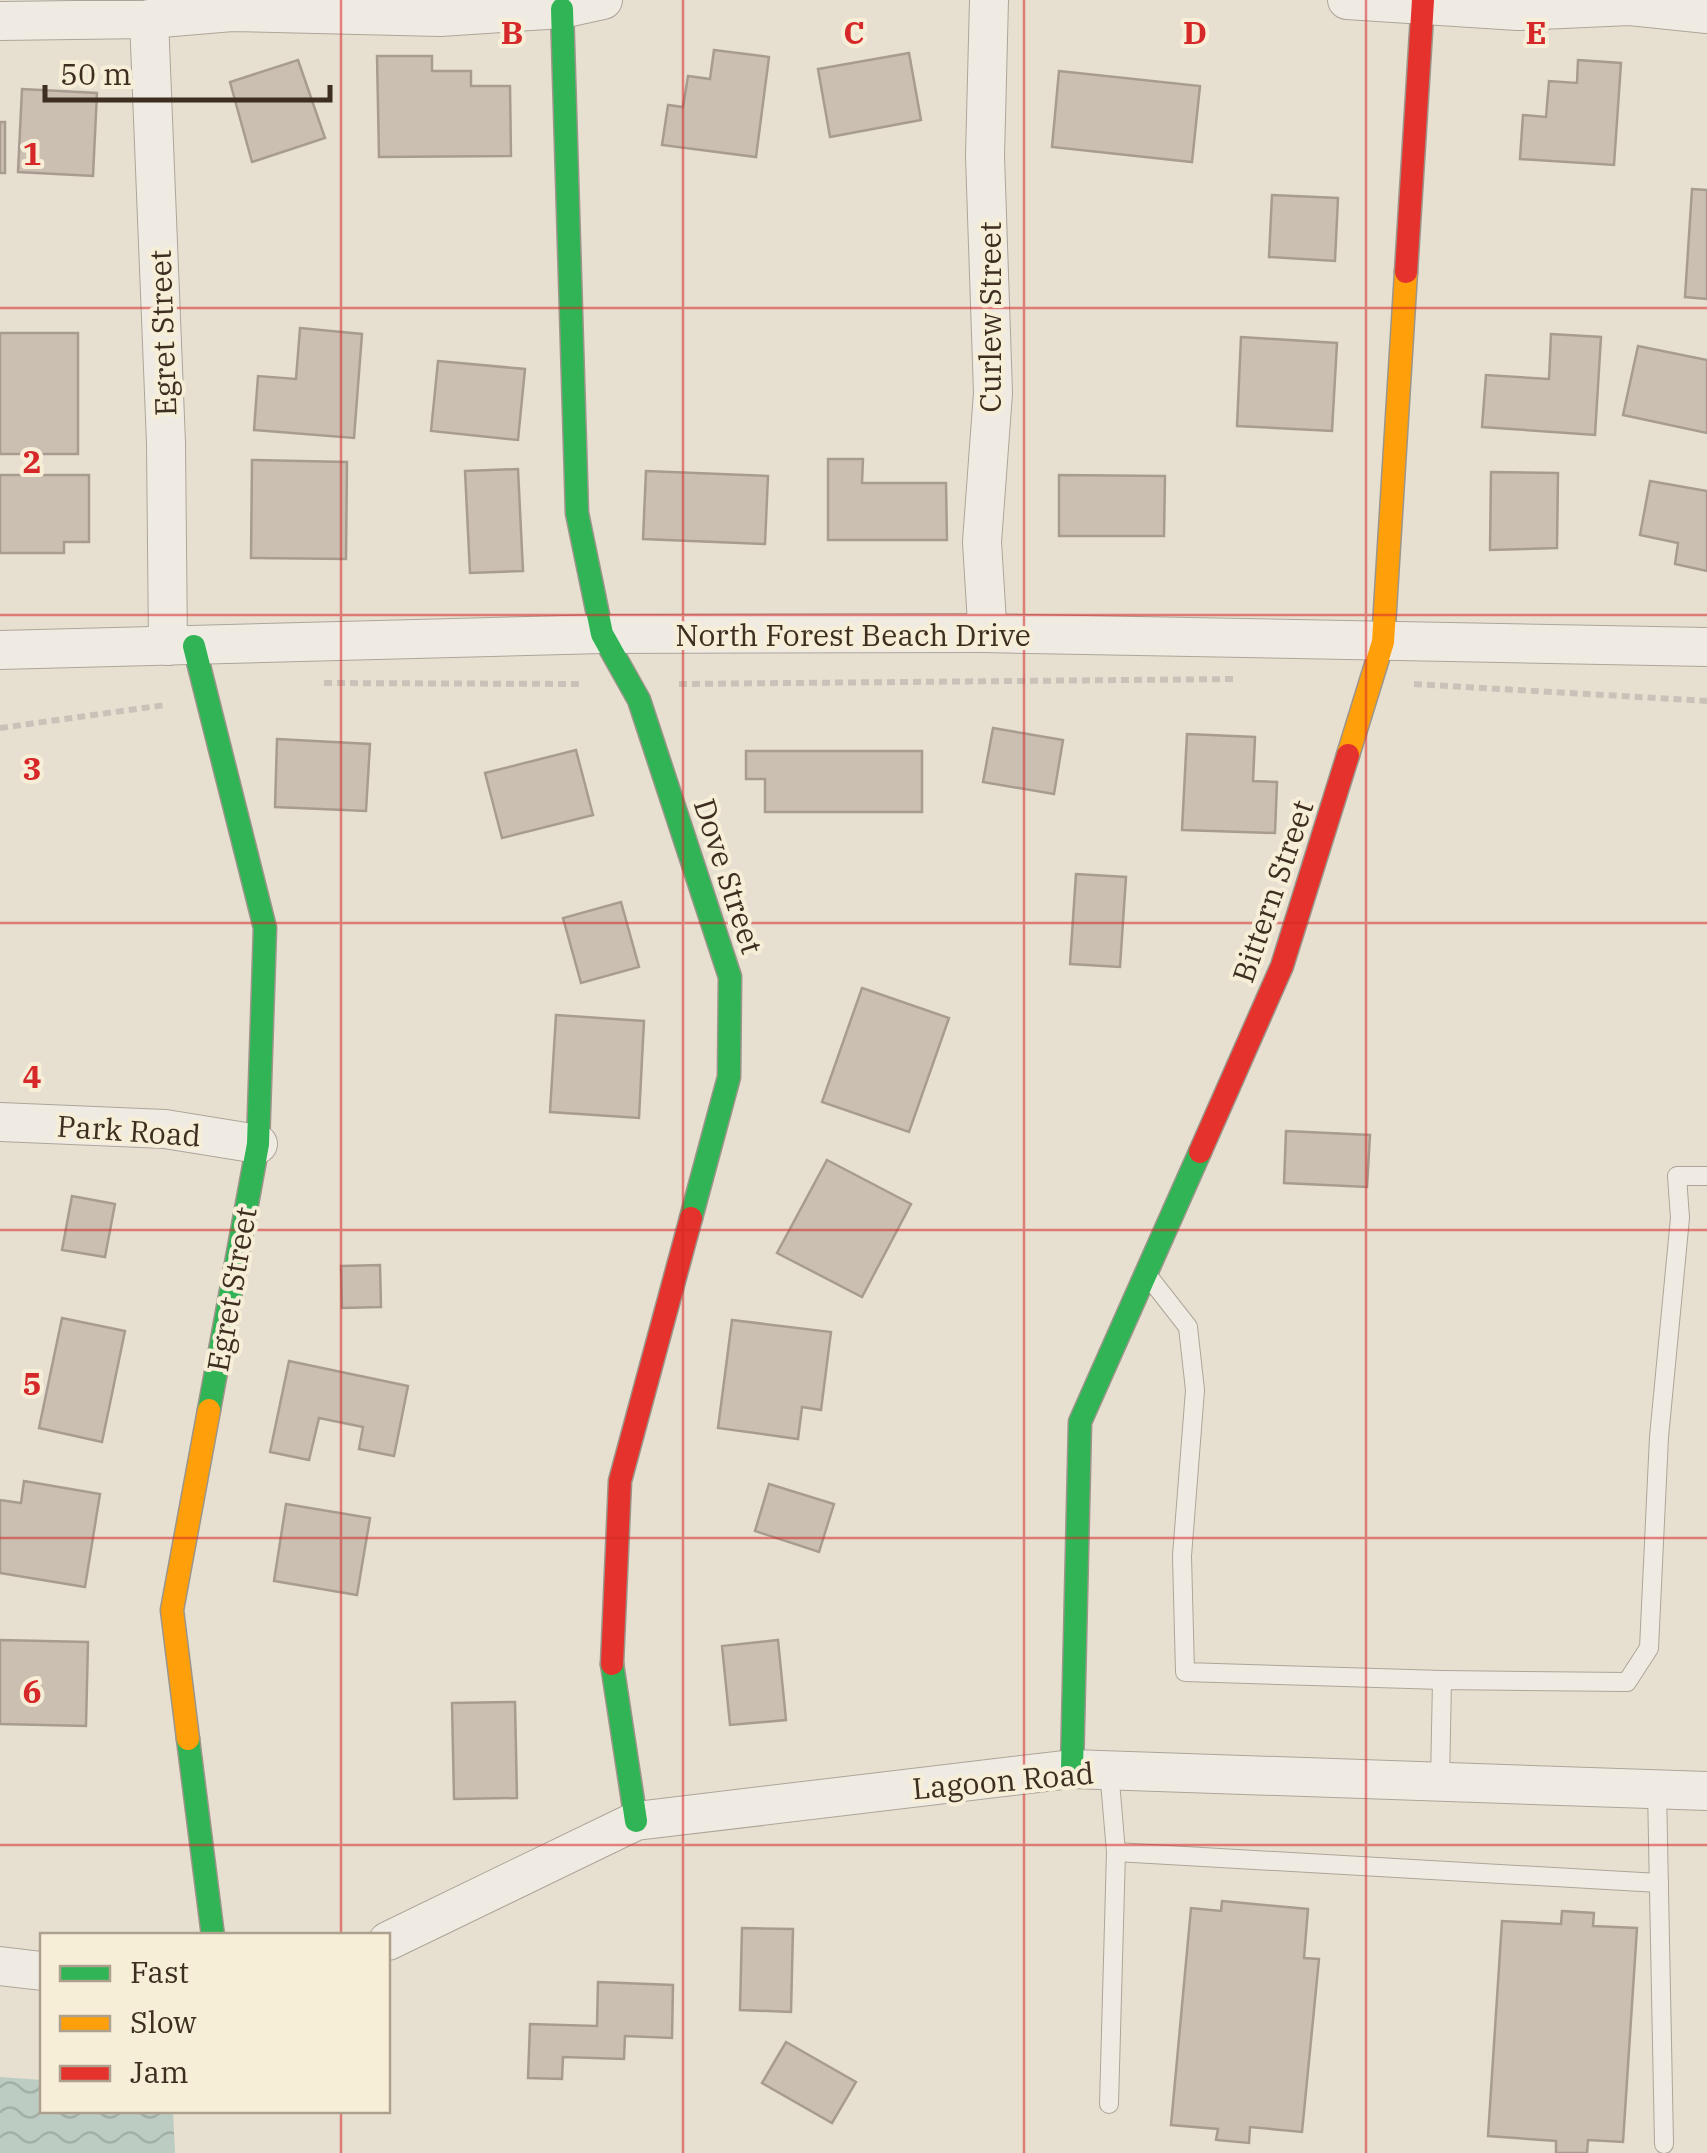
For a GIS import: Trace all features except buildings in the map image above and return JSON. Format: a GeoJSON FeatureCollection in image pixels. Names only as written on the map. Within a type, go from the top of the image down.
{"type":"FeatureCollection","features":[{"type":"Feature","properties":{"kind":"street"},"geometry":{"type":"LineString","coordinates":[[0,21],[149,20],[232,12],[440,17],[562,10],[603,0]]}},
{"type":"Feature","properties":{"kind":"street","name":"Curlew Street"},"geometry":{"type":"LineString","coordinates":[[982,634],[987,624],[983,527],[992,393],[985,156],[989,0]]}},
{"type":"Feature","properties":{"kind":"street"},"geometry":{"type":"LineString","coordinates":[[1347,0],[1518,11],[1630,6],[1707,14]]}},
{"type":"Feature","properties":{"kind":"street","name":"Bittern Street"},"geometry":{"type":"LineString","coordinates":[[1090,1770],[1080,1422],[1282,966],[1383,642],[1423,3]]}},
{"type":"Feature","properties":{"kind":"street","name":"Dove Street"},"geometry":{"type":"LineString","coordinates":[[562,10],[577,513],[602,634],[639,700],[730,977],[730,1078],[620,1481],[610,1679],[636,1821]]}},
{"type":"Feature","properties":{"kind":"street","name":"Egret Street"},"geometry":{"type":"LineString","coordinates":[[149,20],[166,443],[181,646],[205,699],[265,928],[258,1144],[172,1610],[213,1933]]}},
{"type":"Feature","properties":{"kind":"street","name":"North Forest Beach Drive"},"geometry":{"type":"LineString","coordinates":[[0,650],[602,634],[982,634],[1707,647]]}},
{"type":"Feature","properties":{"kind":"street","name":"Park Road"},"geometry":{"type":"LineString","coordinates":[[0,1122],[165,1128],[258,1144]]}},
{"type":"Feature","properties":{"kind":"street","name":"Lagoon Road"},"geometry":{"type":"LineString","coordinates":[[390,1940],[636,1821],[1090,1770],[1707,1791]]}},
{"type":"Feature","properties":{"kind":"street"},"geometry":{"type":"LineString","coordinates":[[0,1966],[40,1971]]}},
{"type":"Feature","properties":{"kind":"lane"},"geometry":{"type":"LineString","coordinates":[[1146,1273],[1188,1327],[1195,1390],[1182,1556],[1185,1672],[1627,1682],[1649,1648],[1659,1437],[1680,1218],[1677,1176],[1707,1176]]}},
{"type":"Feature","properties":{"kind":"lane"},"geometry":{"type":"LineString","coordinates":[[1440,1782],[1442,1680]]}},
{"type":"Feature","properties":{"kind":"lane"},"geometry":{"type":"LineString","coordinates":[[1090,1770],[1116,1852],[1109,2104]]}},
{"type":"Feature","properties":{"kind":"lane"},"geometry":{"type":"LineString","coordinates":[[1657,1789],[1664,2144]]}},
{"type":"Feature","properties":{"kind":"lane"},"geometry":{"type":"LineString","coordinates":[[1116,1852],[1658,1883]]}},
{"type":"Feature","properties":{"kind":"path"},"geometry":{"type":"LineString","coordinates":[[304,682],[630,684],[1238,679]]}},
{"type":"Feature","properties":{"kind":"path"},"geometry":{"type":"LineString","coordinates":[[1371,682],[1707,701]]}},
{"type":"Feature","properties":{"kind":"path"},"geometry":{"type":"LineString","coordinates":[[0,728],[205,699]]}},
{"type":"Feature","properties":{"kind":"water"},"geometry":{"type":"Polygon","coordinates":[[[0,2077],[40,2080],[40,2113],[173,2113],[175,2153],[0,2153],[0,2077]]]}},
{"type":"Feature","properties":{"kind":"traffic: fast"},"geometry":{"type":"LineString","coordinates":[[562,9],[577,513],[602,634],[639,700],[730,977],[729,1077],[691,1218]]}},
{"type":"Feature","properties":{"kind":"traffic: fast"},"geometry":{"type":"LineString","coordinates":[[194,646],[265,928],[258,1144],[209,1410]]}},
{"type":"Feature","properties":{"kind":"traffic: fast"},"geometry":{"type":"LineString","coordinates":[[1072,1769],[1080,1422],[1200,1152]]}},
{"type":"Feature","properties":{"kind":"traffic: fast"},"geometry":{"type":"LineString","coordinates":[[612,1664],[636,1821]]}},
{"type":"Feature","properties":{"kind":"traffic: fast"},"geometry":{"type":"LineString","coordinates":[[188,1739],[213,1933]]}},
{"type":"Feature","properties":{"kind":"traffic: slow"},"geometry":{"type":"LineString","coordinates":[[1348,755],[1383,642],[1406,272]]}},
{"type":"Feature","properties":{"kind":"traffic: slow"},"geometry":{"type":"LineString","coordinates":[[188,1739],[172,1610],[209,1410]]}},
{"type":"Feature","properties":{"kind":"traffic: jam"},"geometry":{"type":"LineString","coordinates":[[1406,272],[1423,0]]}},
{"type":"Feature","properties":{"kind":"traffic: jam"},"geometry":{"type":"LineString","coordinates":[[1200,1152],[1282,966],[1348,755]]}},
{"type":"Feature","properties":{"kind":"traffic: jam"},"geometry":{"type":"LineString","coordinates":[[612,1664],[620,1481],[691,1218]]}}]}
